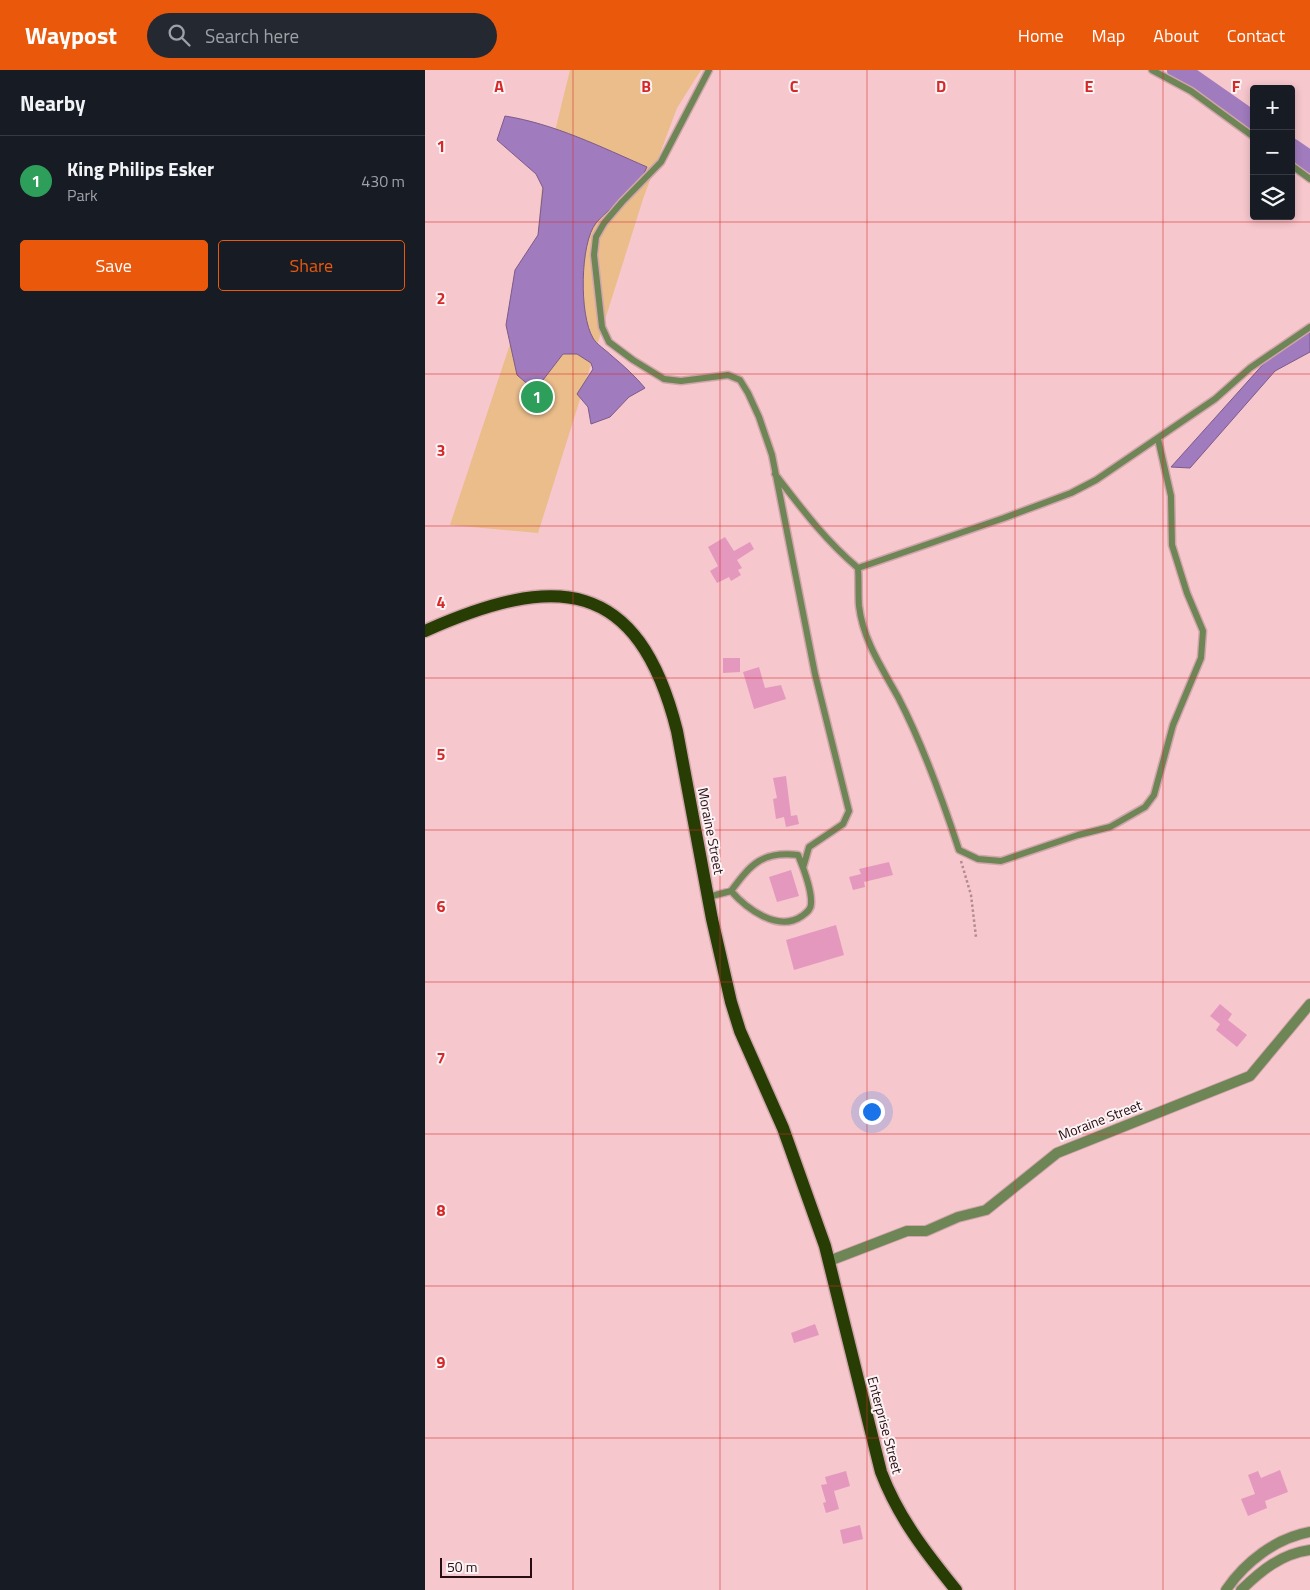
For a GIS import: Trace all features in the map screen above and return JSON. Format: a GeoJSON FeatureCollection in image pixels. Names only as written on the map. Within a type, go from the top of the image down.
{"type":"FeatureCollection","features":[{"type":"Feature","properties":{"kind":"main road","name":"Moraine Street"},"geometry":{"type":"LineString","coordinates":[[425,631],[483,608],[523,597],[577,598],[605,610],[619,620],[639,642],[654,665],[670,703],[720,959],[740,1031],[783,1128],[827,1255]]}},
{"type":"Feature","properties":{"kind":"main road","name":"Enterprise Street"},"geometry":{"type":"LineString","coordinates":[[827,1255],[881,1472],[891,1497],[913,1536],[956,1590]]}},
{"type":"Feature","properties":{"kind":"street","name":"Moraine Street"},"geometry":{"type":"LineString","coordinates":[[827,1255],[907,1231],[926,1231],[958,1217],[986,1210],[1057,1153],[1250,1076],[1310,1004]]}},
{"type":"Feature","properties":{"kind":"street"},"geometry":{"type":"LineString","coordinates":[[1226,1590],[1263,1552],[1294,1536],[1310,1532]]}},
{"type":"Feature","properties":{"kind":"street"},"geometry":{"type":"LineString","coordinates":[[1294,1536],[1297,1552]]}},
{"type":"Feature","properties":{"kind":"street"},"geometry":{"type":"LineString","coordinates":[[1241,1590],[1274,1561],[1297,1552],[1310,1550]]}},
{"type":"Feature","properties":{"kind":"lane"},"geometry":{"type":"LineString","coordinates":[[709,70],[661,162],[616,209],[596,237],[593,254],[600,319],[609,342],[633,360],[665,379],[681,381],[728,375],[740,380],[759,417],[772,455],[815,674],[848,798],[849,810],[843,824],[809,847],[803,868]]}},
{"type":"Feature","properties":{"kind":"lane"},"geometry":{"type":"LineString","coordinates":[[1151,70],[1191,90],[1250,134]]}},
{"type":"Feature","properties":{"kind":"lane"},"geometry":{"type":"LineString","coordinates":[[1295,168],[1310,179]]}},
{"type":"Feature","properties":{"kind":"lane"},"geometry":{"type":"LineString","coordinates":[[857,568],[1071,493],[1096,480],[1215,399],[1250,368],[1310,327]]}},
{"type":"Feature","properties":{"kind":"lane"},"geometry":{"type":"LineString","coordinates":[[775,474],[830,544],[857,568],[860,587],[859,606],[875,659],[897,697],[923,751],[959,850],[978,859],[1001,861],[1110,827],[1145,807],[1154,795],[1173,725],[1201,658],[1203,631],[1187,593],[1172,545],[1171,496],[1157,438]]}},
{"type":"Feature","properties":{"kind":"lane"},"geometry":{"type":"LineString","coordinates":[[708,897],[731,891],[748,868],[765,856],[785,853],[798,855],[811,904],[808,912],[799,918],[778,922],[750,910],[731,891]]}},
{"type":"Feature","properties":{"kind":"path"},"geometry":{"type":"LineString","coordinates":[[959,850],[971,895],[976,936]]}},
{"type":"Feature","properties":{"kind":"shaded area"},"geometry":{"type":"Polygon","coordinates":[[[570,70],[701,70],[677,108],[643,199],[538,533],[450,525],[535,269],[542,184],[570,70]]]}},
{"type":"Feature","properties":{"kind":"shaded area"},"geometry":{"type":"Polygon","coordinates":[[[505,116],[560,130],[647,167],[643,176],[631,190],[596,223],[587,246],[583,279],[585,313],[593,338],[645,388],[629,397],[610,417],[591,424],[588,407],[577,394],[593,369],[591,363],[577,354],[563,354],[543,380],[531,387],[517,375],[506,325],[515,270],[538,235],[543,188],[536,174],[497,140],[505,116]]]}},
{"type":"Feature","properties":{"kind":"shaded area"},"geometry":{"type":"Polygon","coordinates":[[[1310,329],[1310,352],[1275,371],[1190,468],[1171,467],[1275,351],[1310,329]]]}},
{"type":"Feature","properties":{"kind":"building"},"geometry":{"type":"Polygon","coordinates":[[[725,537],[734,551],[750,542],[754,549],[737,560],[742,568],[738,570],[741,575],[731,581],[729,577],[717,583],[710,571],[718,566],[708,547],[725,537]]]}},
{"type":"Feature","properties":{"kind":"building"},"geometry":{"type":"Polygon","coordinates":[[[723,658],[740,658],[740,672],[723,673],[723,658]]]}},
{"type":"Feature","properties":{"kind":"building"},"geometry":{"type":"Polygon","coordinates":[[[759,667],[765,688],[781,685],[786,699],[754,709],[743,672],[759,667]]]}},
{"type":"Feature","properties":{"kind":"building"},"geometry":{"type":"Polygon","coordinates":[[[786,776],[791,816],[797,815],[799,824],[786,827],[784,817],[776,819],[773,799],[777,798],[773,778],[786,776]]]}},
{"type":"Feature","properties":{"kind":"building"},"geometry":{"type":"Polygon","coordinates":[[[889,862],[893,875],[864,882],[865,887],[853,890],[849,877],[861,874],[859,869],[889,862]]]}},
{"type":"Feature","properties":{"kind":"building"},"geometry":{"type":"Polygon","coordinates":[[[791,870],[799,896],[777,902],[769,877],[791,870]]]}},
{"type":"Feature","properties":{"kind":"building"},"geometry":{"type":"Polygon","coordinates":[[[836,925],[844,955],[794,970],[786,940],[836,925]]]}},
{"type":"Feature","properties":{"kind":"building"},"geometry":{"type":"Polygon","coordinates":[[[1220,1004],[1232,1014],[1228,1020],[1247,1035],[1237,1047],[1216,1030],[1220,1024],[1210,1016],[1220,1004]]]}},
{"type":"Feature","properties":{"kind":"building"},"geometry":{"type":"Polygon","coordinates":[[[815,1324],[819,1335],[794,1343],[791,1333],[815,1324]]]}},
{"type":"Feature","properties":{"kind":"building"},"geometry":{"type":"Polygon","coordinates":[[[1280,1470],[1288,1492],[1265,1501],[1267,1508],[1248,1516],[1241,1499],[1255,1494],[1248,1475],[1258,1471],[1261,1478],[1280,1470]]]}},
{"type":"Feature","properties":{"kind":"building"},"geometry":{"type":"Polygon","coordinates":[[[846,1471],[850,1486],[834,1491],[839,1509],[826,1513],[823,1503],[826,1502],[821,1485],[827,1484],[825,1477],[846,1471]]]}},
{"type":"Feature","properties":{"kind":"building"},"geometry":{"type":"Polygon","coordinates":[[[860,1525],[863,1539],[843,1544],[840,1530],[860,1525]]]}},
{"type":"Feature","properties":{"kind":"waterway"},"geometry":{"type":"LineString","coordinates":[[1178,70],[1250,120]]}},
{"type":"Feature","properties":{"kind":"waterway"},"geometry":{"type":"LineString","coordinates":[[1295,152],[1310,162]]}},
{"type":"Feature","properties":{"kind":"place","name":"King Philips Esker"},"geometry":{"type":"Point","coordinates":[537,397]}}]}
